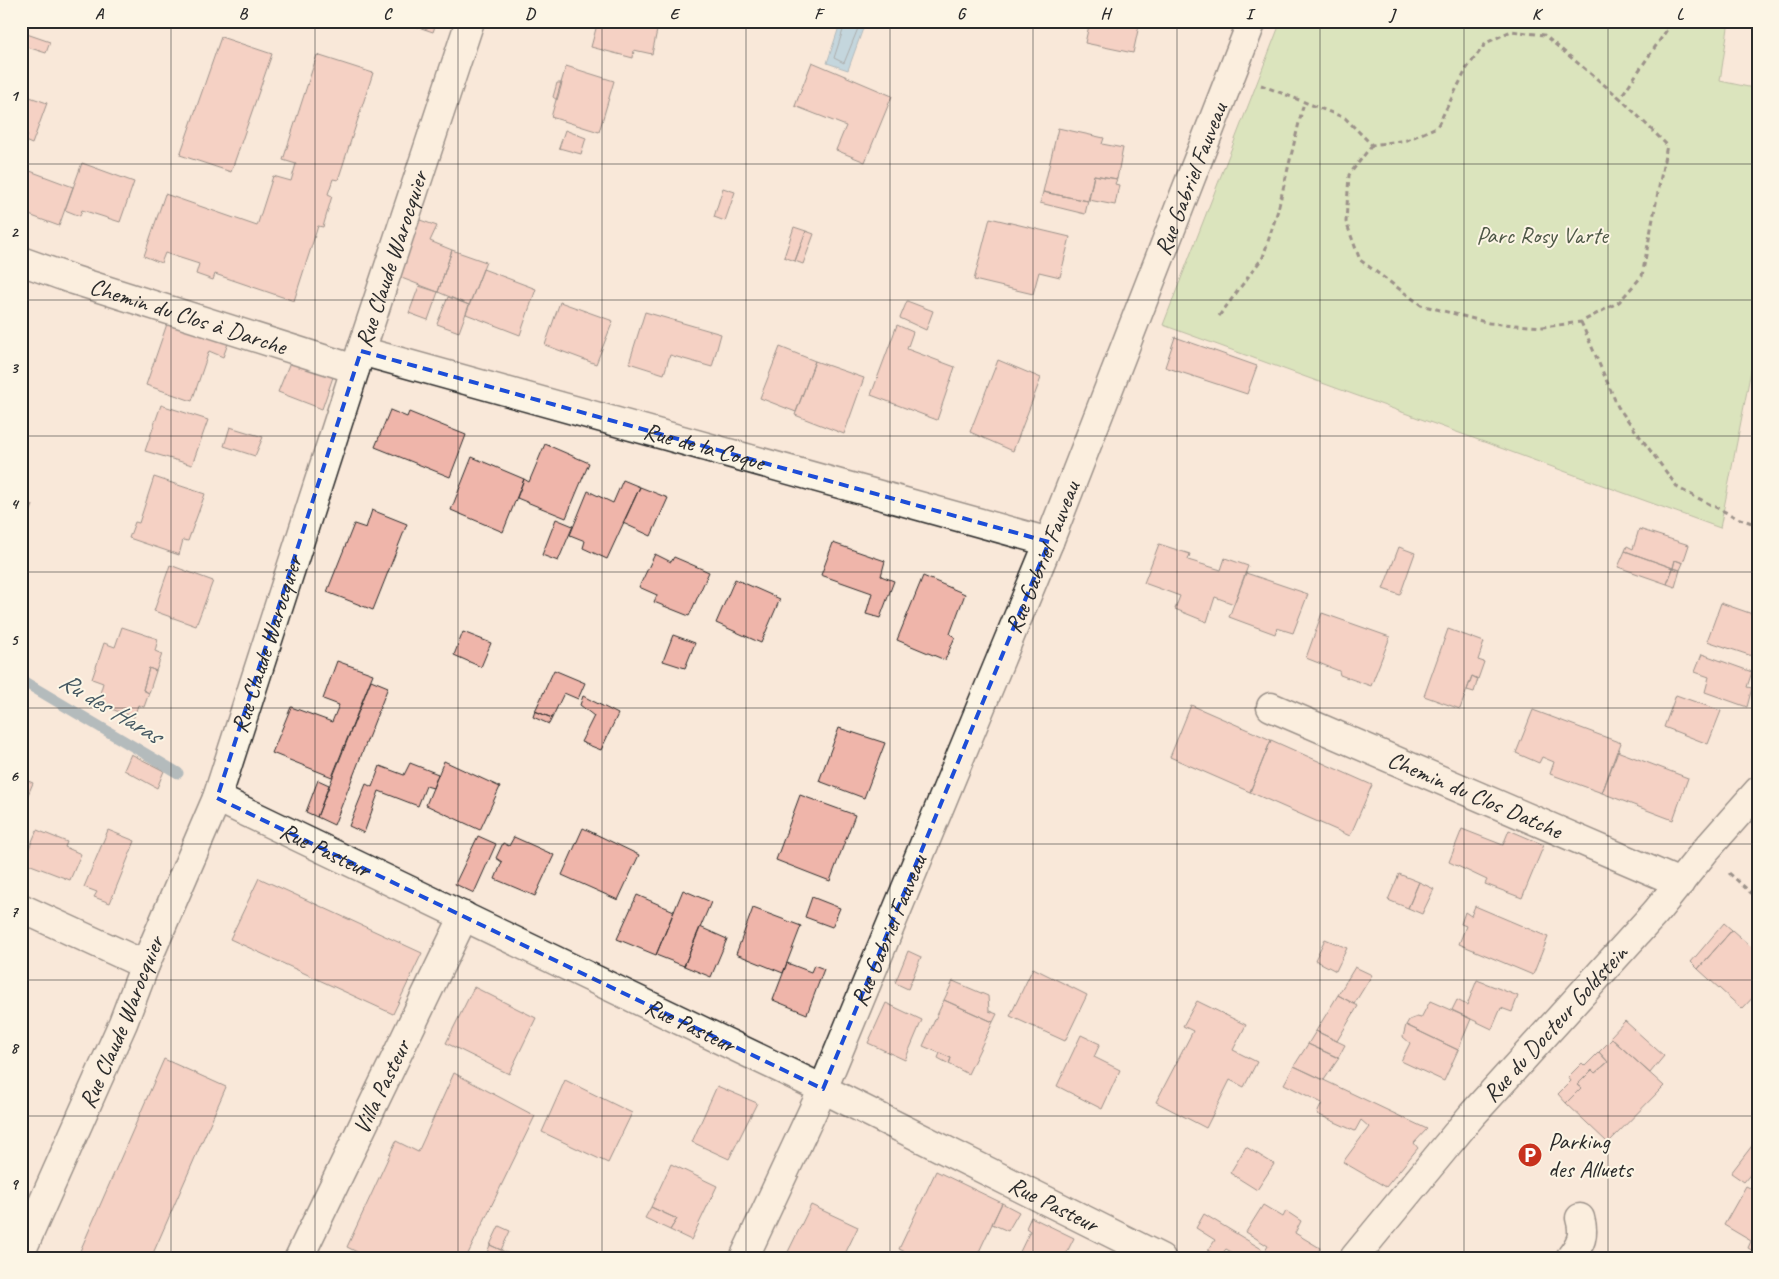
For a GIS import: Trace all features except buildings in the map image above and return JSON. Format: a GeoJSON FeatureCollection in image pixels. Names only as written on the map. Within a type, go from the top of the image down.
{"type":"FeatureCollection","features":[{"type":"Feature","properties":{"kind":"street","name":"Rue Claude Warocquier"},"geometry":{"type":"LineString","coordinates":[[21,1252],[123,1024],[145,965],[217,798],[358,360],[470,21]]}},
{"type":"Feature","properties":{"kind":"street","name":"Rue Gabriel Fauveau"},"geometry":{"type":"LineString","coordinates":[[744,1258],[823,1089],[1048,542],[1252,21]]}},
{"type":"Feature","properties":{"kind":"street","name":"Chemin du Clos à Darche"},"geometry":{"type":"LineString","coordinates":[[21,261],[358,360]]}},
{"type":"Feature","properties":{"kind":"street","name":"Rue de la Coque"},"geometry":{"type":"LineString","coordinates":[[358,360],[1048,542]]}},
{"type":"Feature","properties":{"kind":"street","name":"Chemin du Clos Datche"},"geometry":{"type":"LineString","coordinates":[[1271,707],[1680,883]]}},
{"type":"Feature","properties":{"kind":"street","name":"Rue du Docteur Goldstein"},"geometry":{"type":"LineString","coordinates":[[1354,1258],[1472,1115],[1680,883],[1704,851],[1758,790]]}},
{"type":"Feature","properties":{"kind":"street","name":"Rue Pasteur"},"geometry":{"type":"LineString","coordinates":[[217,798],[823,1089],[1161,1258]]}},
{"type":"Feature","properties":{"kind":"street"},"geometry":{"type":"LineString","coordinates":[[21,908],[145,965]]}},
{"type":"Feature","properties":{"kind":"street","name":"Villa Pasteur"},"geometry":{"type":"LineString","coordinates":[[299,1258],[464,916]]}},
{"type":"Feature","properties":{"kind":"street"},"geometry":{"type":"LineString","coordinates":[[1570,1258],[1580,1245],[1584,1232],[1580,1218]]}},
{"type":"Feature","properties":{"kind":"path"},"geometry":{"type":"LineString","coordinates":[[1620,98],[1673,21]]}},
{"type":"Feature","properties":{"kind":"path"},"geometry":{"type":"LineString","coordinates":[[1511,31],[1544,35],[1620,98],[1667,145],[1642,276],[1619,302],[1581,322],[1543,327],[1489,323],[1421,305],[1360,260],[1346,222],[1349,175],[1372,145],[1407,140],[1437,127],[1467,68],[1486,43],[1511,31]]}},
{"type":"Feature","properties":{"kind":"path"},"geometry":{"type":"LineString","coordinates":[[1232,74],[1345,118],[1372,145]]}},
{"type":"Feature","properties":{"kind":"path"},"geometry":{"type":"LineString","coordinates":[[1219,316],[1263,258],[1278,210],[1304,102]]}},
{"type":"Feature","properties":{"kind":"path"},"geometry":{"type":"LineString","coordinates":[[1581,322],[1618,407],[1678,488],[1738,518],[1758,525]]}},
{"type":"Feature","properties":{"kind":"highlighted area"},"geometry":{"type":"Polygon","coordinates":[[[361,351],[1049,542],[823,1089],[217,798],[361,351]]]}},
{"type":"Feature","properties":{"kind":"green space","name":"Parc Rosy Varte"},"geometry":{"type":"Polygon","coordinates":[[[1281,21],[1729,21],[1720,81],[1758,89],[1758,335],[1720,528],[1163,325],[1281,21]]]}},
{"type":"Feature","properties":{"kind":"water"},"geometry":{"type":"Polygon","coordinates":[[[841,21],[865,23],[848,70],[827,63],[841,21]]]}},
{"type":"Feature","properties":{"kind":"waterway","name":"Ru des Haras"},"geometry":{"type":"LineString","coordinates":[[21,680],[178,773]]}},
{"type":"Feature","properties":{"kind":"place","name":"Parking des Alluets"},"geometry":{"type":"Point","coordinates":[1530,1155]}}]}
